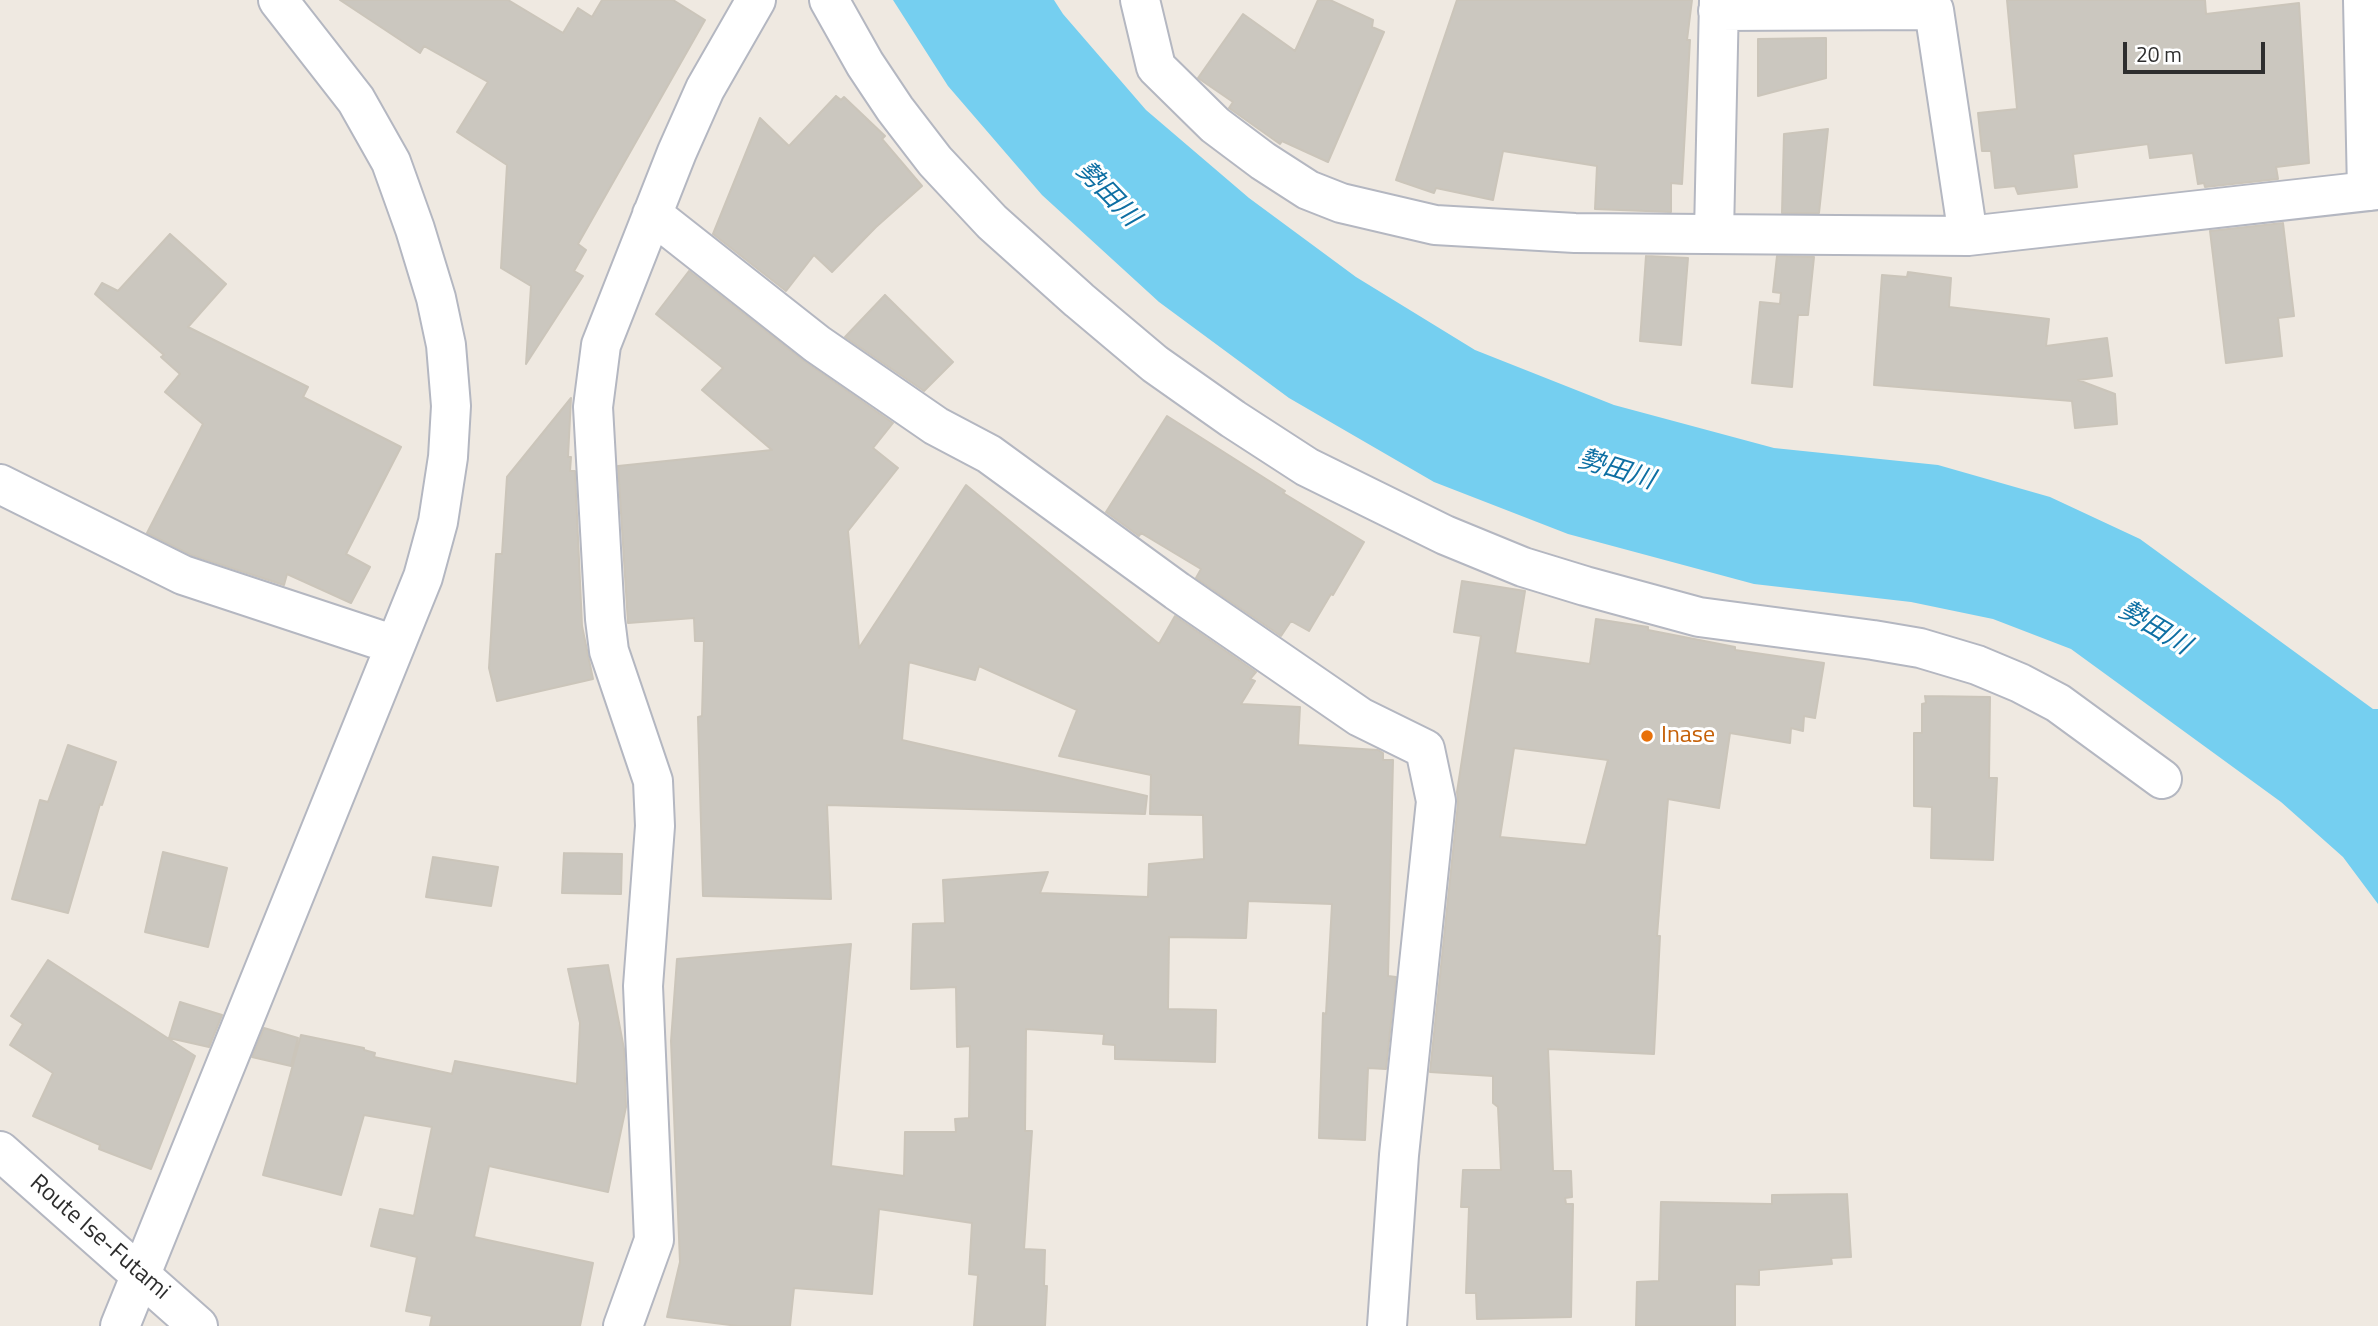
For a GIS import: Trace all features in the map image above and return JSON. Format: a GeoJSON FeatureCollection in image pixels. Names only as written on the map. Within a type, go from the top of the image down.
{"type":"FeatureCollection","features":[{"type":"Feature","properties":{"kind":"street"},"geometry":{"type":"LineString","coordinates":[[120,1326],[424,576],[438,522],[448,457],[451,406],[446,345],[436,298],[391,162],[356,100],[278,0]]}},
{"type":"Feature","properties":{"kind":"street"},"geometry":{"type":"LineString","coordinates":[[623,1326],[654,1240],[643,986],[654,815],[653,781],[609,651],[593,407],[601,345],[652,214],[705,89],[756,0]]}},
{"type":"Feature","properties":{"kind":"street"},"geometry":{"type":"LineString","coordinates":[[829,0],[865,64],[895,109],[935,161],[992,222],[1155,364],[1307,467],[1445,535],[1523,568],[1560,579],[1699,617],[1920,648],[1976,665],[2020,682],[2058,703],[2162,779]]}},
{"type":"Feature","properties":{"kind":"street"},"geometry":{"type":"LineString","coordinates":[[1140,0],[1156,67],[1190,103],[1263,161],[1308,190],[1340,203],[1435,225],[1575,233],[1968,236],[2372,191],[2363,0]]}},
{"type":"Feature","properties":{"kind":"street"},"geometry":{"type":"LineString","coordinates":[[1714,234],[1719,6],[1934,10],[1968,236]]}},
{"type":"Feature","properties":{"kind":"street"},"geometry":{"type":"LineString","coordinates":[[652,214],[817,344],[860,374],[936,426],[989,454],[1177,592],[1360,717],[1425,749],[1436,801],[1399,1155],[1387,1326]]}},
{"type":"Feature","properties":{"kind":"street"},"geometry":{"type":"LineString","coordinates":[[0,484],[183,575],[394,645]]}},
{"type":"Feature","properties":{"kind":"street","name":"Route Ise-Futami"},"geometry":{"type":"LineString","coordinates":[[0,1151],[198,1326]]}},
{"type":"Feature","properties":{"kind":"water","name":"勢田川"},"geometry":{"type":"Polygon","coordinates":[[[893,0],[1054,0],[1146,110],[1249,198],[1356,277],[1475,350],[1614,405],[1774,448],[1938,465],[2050,497],[2140,539],[2373,709],[2378,709],[2378,904],[2343,857],[2281,802],[2071,649],[1993,619],[1911,602],[1754,584],[1568,534],[1434,482],[1289,398],[1159,302],[1042,195],[948,86],[893,0]]]}},
{"type":"Feature","properties":{"kind":"building"},"geometry":{"type":"Polygon","coordinates":[[[340,0],[508,0],[563,33],[578,8],[592,17],[602,0],[673,0],[705,20],[578,244],[586,250],[574,271],[583,276],[526,364],[531,286],[501,268],[507,165],[457,132],[488,82],[424,46],[420,53],[340,0]]]}},
{"type":"Feature","properties":{"kind":"building"},"geometry":{"type":"Polygon","coordinates":[[[1318,0],[1330,0],[1373,20],[1372,27],[1384,32],[1328,162],[1282,141],[1280,144],[1229,108],[1233,102],[1198,78],[1243,14],[1295,51],[1318,0]]]}},
{"type":"Feature","properties":{"kind":"building"},"geometry":{"type":"Polygon","coordinates":[[[1457,0],[1692,0],[1687,40],[1690,40],[1682,184],[1671,183],[1671,212],[1595,209],[1597,166],[1503,151],[1493,200],[1436,188],[1434,193],[1396,180],[1457,0]]]}},
{"type":"Feature","properties":{"kind":"building"},"geometry":{"type":"Polygon","coordinates":[[[2007,0],[2205,0],[2206,14],[2299,3],[2309,163],[2276,167],[2278,179],[2205,187],[2204,183],[2198,184],[2193,153],[2150,158],[2148,144],[2073,154],[2077,187],[2018,194],[2015,186],[1995,188],[1991,151],[1982,151],[1978,113],[2017,109],[2007,0]]]}},
{"type":"Feature","properties":{"kind":"building"},"geometry":{"type":"Polygon","coordinates":[[[1826,38],[1826,78],[1758,96],[1758,39],[1826,38]]]}},
{"type":"Feature","properties":{"kind":"building"},"geometry":{"type":"Polygon","coordinates":[[[836,96],[841,100],[844,97],[885,136],[882,139],[922,186],[876,227],[832,272],[814,255],[786,291],[713,234],[760,118],[789,146],[836,96]]]}},
{"type":"Feature","properties":{"kind":"building"},"geometry":{"type":"Polygon","coordinates":[[[1828,129],[1819,213],[1782,213],[1784,134],[1828,129]]]}},
{"type":"Feature","properties":{"kind":"building"},"geometry":{"type":"Polygon","coordinates":[[[2283,223],[2294,316],[2278,318],[2282,356],[2226,363],[2210,231],[2283,223]]]}},
{"type":"Feature","properties":{"kind":"building"},"geometry":{"type":"Polygon","coordinates":[[[170,234],[226,284],[188,327],[308,387],[303,397],[401,447],[346,554],[370,567],[351,603],[287,574],[284,585],[191,555],[147,533],[203,424],[165,392],[180,374],[161,357],[164,355],[95,294],[102,283],[118,291],[170,234]]]}},
{"type":"Feature","properties":{"kind":"building"},"geometry":{"type":"Polygon","coordinates":[[[1646,256],[1688,258],[1681,345],[1640,341],[1646,256]]]}},
{"type":"Feature","properties":{"kind":"building"},"geometry":{"type":"Polygon","coordinates":[[[1777,256],[1814,257],[1808,315],[1798,315],[1792,387],[1752,383],[1760,302],[1780,304],[1781,293],[1773,292],[1777,256]]]}},
{"type":"Feature","properties":{"kind":"building"},"geometry":{"type":"Polygon","coordinates":[[[689,271],[804,361],[893,423],[873,448],[898,468],[848,531],[859,648],[966,485],[1159,644],[1175,616],[1256,672],[1250,679],[1255,681],[1241,704],[1300,707],[1298,745],[1378,750],[1383,753],[1383,760],[1393,760],[1388,976],[1396,977],[1386,1069],[1368,1068],[1365,1140],[1319,1138],[1323,1013],[1326,1014],[1332,904],[1248,901],[1246,938],[1169,937],[1168,1009],[1216,1010],[1215,1062],[1115,1059],[1115,1045],[1103,1044],[1104,1034],[1026,1029],[1025,1131],[1032,1131],[1024,1249],[1045,1250],[1045,1326],[974,1326],[978,1275],[969,1274],[972,1223],[879,1209],[872,1294],[794,1288],[790,1326],[738,1326],[667,1317],[680,1262],[671,1041],[677,959],[851,944],[831,1166],[904,1176],[905,1132],[956,1132],[955,1119],[969,1118],[970,1046],[957,1047],[956,987],[911,989],[913,924],[945,923],[943,880],[1048,872],[1040,893],[1148,897],[1149,864],[1204,859],[1203,815],[1150,814],[1151,775],[1059,756],[1077,710],[979,666],[975,680],[909,662],[902,740],[1147,796],[1145,814],[827,805],[831,899],[703,896],[698,717],[702,716],[704,641],[695,641],[694,618],[628,623],[618,466],[772,450],[702,390],[723,368],[656,314],[689,271]]]}},
{"type":"Feature","properties":{"kind":"building"},"geometry":{"type":"Polygon","coordinates":[[[1908,272],[1951,278],[1949,307],[2049,319],[2046,346],[2107,338],[2112,376],[2078,380],[2115,394],[2117,424],[2075,428],[2072,401],[1874,385],[1882,275],[1907,277],[1908,272]]]}},
{"type":"Feature","properties":{"kind":"building"},"geometry":{"type":"Polygon","coordinates":[[[885,295],[953,362],[924,391],[845,337],[885,295]]]}},
{"type":"Feature","properties":{"kind":"building"},"geometry":{"type":"Polygon","coordinates":[[[571,398],[568,457],[571,457],[570,471],[575,471],[582,626],[593,679],[497,701],[489,668],[496,554],[502,554],[507,477],[571,398]]]}},
{"type":"Feature","properties":{"kind":"building"},"geometry":{"type":"Polygon","coordinates":[[[1167,416],[1285,491],[1283,493],[1364,542],[1309,631],[1291,621],[1281,636],[1196,578],[1201,569],[1141,533],[1139,536],[1106,512],[1167,416]]]}},
{"type":"Feature","properties":{"kind":"building"},"geometry":{"type":"Polygon","coordinates":[[[1462,581],[1525,591],[1515,653],[1590,664],[1596,619],[1648,627],[1648,630],[1735,647],[1735,650],[1824,663],[1815,718],[1804,716],[1803,731],[1791,728],[1790,743],[1730,733],[1719,808],[1668,799],[1657,936],[1660,936],[1654,1054],[1548,1049],[1553,1171],[1571,1171],[1572,1197],[1565,1198],[1566,1204],[1573,1204],[1571,1317],[1477,1319],[1476,1293],[1466,1293],[1469,1207],[1461,1207],[1463,1170],[1501,1170],[1498,1107],[1493,1103],[1493,1076],[1430,1072],[1457,792],[1481,636],[1454,632],[1462,581]],[[1514,748],[1500,837],[1586,845],[1608,760],[1514,748]]]}},
{"type":"Feature","properties":{"kind":"building"},"geometry":{"type":"Polygon","coordinates":[[[1925,696],[1990,697],[1989,778],[1997,778],[1993,860],[1931,858],[1932,807],[1914,806],[1914,733],[1922,733],[1922,704],[1926,703],[1925,696]]]}},
{"type":"Feature","properties":{"kind":"building"},"geometry":{"type":"Polygon","coordinates":[[[68,745],[116,762],[102,805],[100,804],[68,913],[12,899],[40,800],[48,802],[68,745]]]}},
{"type":"Feature","properties":{"kind":"building"},"geometry":{"type":"Polygon","coordinates":[[[163,852],[227,868],[208,947],[145,932],[163,852]]]}},
{"type":"Feature","properties":{"kind":"building"},"geometry":{"type":"Polygon","coordinates":[[[564,853],[622,854],[621,894],[562,893],[564,853]]]}},
{"type":"Feature","properties":{"kind":"building"},"geometry":{"type":"Polygon","coordinates":[[[433,857],[498,867],[491,906],[426,897],[433,857]]]}},
{"type":"Feature","properties":{"kind":"building"},"geometry":{"type":"Polygon","coordinates":[[[48,960],[195,1056],[151,1169],[99,1149],[100,1145],[33,1116],[53,1073],[10,1045],[23,1024],[11,1016],[48,960]]]}},
{"type":"Feature","properties":{"kind":"building"},"geometry":{"type":"Polygon","coordinates":[[[608,965],[624,1049],[626,1107],[608,1192],[489,1166],[474,1237],[593,1263],[580,1326],[430,1326],[432,1316],[406,1311],[417,1257],[371,1246],[380,1209],[414,1216],[432,1127],[364,1115],[341,1195],[263,1175],[301,1035],[364,1048],[375,1053],[374,1057],[452,1074],[455,1061],[577,1084],[580,1023],[568,969],[608,965]]]}},
{"type":"Feature","properties":{"kind":"building"},"geometry":{"type":"Polygon","coordinates":[[[180,1002],[222,1015],[209,1047],[169,1038],[180,1002]]]}},
{"type":"Feature","properties":{"kind":"building"},"geometry":{"type":"Polygon","coordinates":[[[264,1028],[298,1038],[291,1066],[252,1057],[264,1028]]]}},
{"type":"Feature","properties":{"kind":"building"},"geometry":{"type":"Polygon","coordinates":[[[1847,1194],[1851,1257],[1831,1258],[1832,1264],[1759,1270],[1759,1285],[1735,1284],[1735,1326],[1636,1326],[1637,1282],[1659,1281],[1661,1202],[1772,1204],[1772,1195],[1847,1194]]]}},
{"type":"Feature","properties":{"kind":"place","name":"Inase"},"geometry":{"type":"Point","coordinates":[1647,736]}}]}
